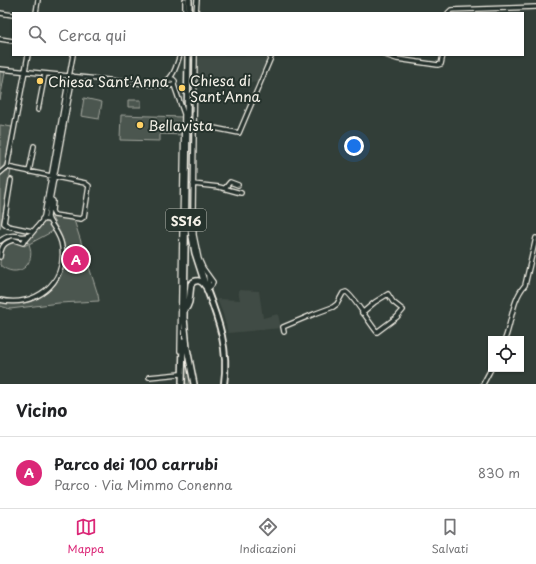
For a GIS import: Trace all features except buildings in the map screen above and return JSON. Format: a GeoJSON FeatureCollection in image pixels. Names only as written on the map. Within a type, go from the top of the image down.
{"type":"FeatureCollection","features":[{"type":"Feature","properties":{"kind":"highway"},"geometry":{"type":"LineString","coordinates":[[189,0],[189,12]]}},
{"type":"Feature","properties":{"kind":"highway"},"geometry":{"type":"LineString","coordinates":[[192,0],[192,12]]}},
{"type":"Feature","properties":{"kind":"highway","name":"SS16"},"geometry":{"type":"LineString","coordinates":[[188,56],[184,318],[187,348],[195,384]]}},
{"type":"Feature","properties":{"kind":"highway","name":"SS16"},"geometry":{"type":"LineString","coordinates":[[191,56],[188,306],[190,347],[195,384]]}},
{"type":"Feature","properties":{"kind":"highway","name":"SS16"},"geometry":{"type":"LineString","coordinates":[[189,217],[191,220],[191,231],[195,253],[208,289]]}},
{"type":"Feature","properties":{"kind":"highway"},"geometry":{"type":"LineString","coordinates":[[188,306],[190,286],[193,282],[202,282],[208,289]]}},
{"type":"Feature","properties":{"kind":"highway"},"geometry":{"type":"LineString","coordinates":[[181,384],[184,318]]}},
{"type":"Feature","properties":{"kind":"main road"},"geometry":{"type":"LineString","coordinates":[[208,289],[223,340],[225,360],[224,384]]}},
{"type":"Feature","properties":{"kind":"street"},"geometry":{"type":"LineString","coordinates":[[36,12],[38,0]]}},
{"type":"Feature","properties":{"kind":"street"},"geometry":{"type":"LineString","coordinates":[[185,0],[185,12]]}},
{"type":"Feature","properties":{"kind":"street"},"geometry":{"type":"LineString","coordinates":[[196,12],[197,0]]}},
{"type":"Feature","properties":{"kind":"street"},"geometry":{"type":"LineString","coordinates":[[449,12],[451,10],[536,7]]}},
{"type":"Feature","properties":{"kind":"street"},"geometry":{"type":"LineString","coordinates":[[0,13],[12,15]]}},
{"type":"Feature","properties":{"kind":"street"},"geometry":{"type":"LineString","coordinates":[[0,39],[12,41]]}},
{"type":"Feature","properties":{"kind":"street"},"geometry":{"type":"LineString","coordinates":[[0,173],[7,167],[28,56]]}},
{"type":"Feature","properties":{"kind":"street"},"geometry":{"type":"LineString","coordinates":[[0,300],[12,302],[30,299],[43,292],[56,278],[62,261],[62,246],[56,230],[48,217],[49,199],[71,76],[73,56]]}},
{"type":"Feature","properties":{"kind":"street"},"geometry":{"type":"LineString","coordinates":[[157,84],[169,80],[180,56]]}},
{"type":"Feature","properties":{"kind":"street"},"geometry":{"type":"LineString","coordinates":[[195,56],[193,211],[196,244],[203,268],[213,282],[208,289]]}},
{"type":"Feature","properties":{"kind":"street"},"geometry":{"type":"LineString","coordinates":[[194,124],[239,133],[272,56]]}},
{"type":"Feature","properties":{"kind":"street"},"geometry":{"type":"LineString","coordinates":[[388,56],[397,59],[438,65],[441,64],[443,56]]}},
{"type":"Feature","properties":{"kind":"street"},"geometry":{"type":"LineString","coordinates":[[173,84],[176,65]]}},
{"type":"Feature","properties":{"kind":"street"},"geometry":{"type":"LineString","coordinates":[[0,69],[157,84],[173,84]]}},
{"type":"Feature","properties":{"kind":"street"},"geometry":{"type":"LineString","coordinates":[[38,110],[45,74]]}},
{"type":"Feature","properties":{"kind":"street"},"geometry":{"type":"LineString","coordinates":[[169,80],[173,79],[173,84],[184,114],[181,384]]}},
{"type":"Feature","properties":{"kind":"street"},"geometry":{"type":"LineString","coordinates":[[169,80],[168,83],[173,84]]}},
{"type":"Feature","properties":{"kind":"street"},"geometry":{"type":"LineString","coordinates":[[29,172],[34,146]]}},
{"type":"Feature","properties":{"kind":"street"},"geometry":{"type":"LineString","coordinates":[[7,167],[88,185],[89,188],[84,217],[79,220],[54,215],[52,211],[54,201],[49,199]]}},
{"type":"Feature","properties":{"kind":"street"},"geometry":{"type":"LineString","coordinates":[[11,180],[4,223],[8,226],[32,231]]}},
{"type":"Feature","properties":{"kind":"street"},"geometry":{"type":"LineString","coordinates":[[225,188],[230,182],[238,184]]}},
{"type":"Feature","properties":{"kind":"street"},"geometry":{"type":"LineString","coordinates":[[193,184],[219,186],[241,193]]}},
{"type":"Feature","properties":{"kind":"street"},"geometry":{"type":"LineString","coordinates":[[25,239],[43,219],[49,199]]}},
{"type":"Feature","properties":{"kind":"street"},"geometry":{"type":"LineString","coordinates":[[0,257],[2,246],[7,242],[14,240],[24,242],[43,219]]}},
{"type":"Feature","properties":{"kind":"street"},"geometry":{"type":"LineString","coordinates":[[43,219],[49,220]]}},
{"type":"Feature","properties":{"kind":"street"},"geometry":{"type":"LineString","coordinates":[[0,241],[7,236],[12,235],[25,239]]}},
{"type":"Feature","properties":{"kind":"street"},"geometry":{"type":"LineString","coordinates":[[506,336],[515,302],[525,285],[536,238]]}},
{"type":"Feature","properties":{"kind":"street"},"geometry":{"type":"LineString","coordinates":[[284,332],[283,327],[333,307],[337,304],[343,293],[346,292],[350,295],[362,313],[377,332],[403,311],[393,302],[388,294],[375,302],[362,313]]}},
{"type":"Feature","properties":{"kind":"street"},"geometry":{"type":"LineString","coordinates":[[483,384],[490,372]]}},
{"type":"Feature","properties":{"kind":"street"},"geometry":{"type":"LineString","coordinates":[[149,377],[180,374]]}},
{"type":"Feature","properties":{"kind":"shaded area"},"geometry":{"type":"Polygon","coordinates":[[[197,56],[270,56],[259,83],[197,77],[197,56]]]}},
{"type":"Feature","properties":{"kind":"shaded area"},"geometry":{"type":"Polygon","coordinates":[[[0,72],[5,72],[0,100],[0,72]]]}},
{"type":"Feature","properties":{"kind":"shaded area"},"geometry":{"type":"Polygon","coordinates":[[[84,98],[102,102],[99,119],[81,116],[84,98]]]}},
{"type":"Feature","properties":{"kind":"shaded area"},"geometry":{"type":"Polygon","coordinates":[[[128,100],[141,100],[141,107],[128,107],[128,100]]]}},
{"type":"Feature","properties":{"kind":"shaded area","name":"Bellavista"},"geometry":{"type":"Polygon","coordinates":[[[121,115],[182,117],[182,135],[160,134],[160,141],[120,140],[121,115]]]}},
{"type":"Feature","properties":{"kind":"shaded area"},"geometry":{"type":"Polygon","coordinates":[[[0,125],[12,127],[6,162],[0,171],[0,125]]]}},
{"type":"Feature","properties":{"kind":"shaded area"},"geometry":{"type":"Polygon","coordinates":[[[11,170],[0,229],[0,176],[6,171],[11,170]]]}},
{"type":"Feature","properties":{"kind":"shaded area"},"geometry":{"type":"Polygon","coordinates":[[[51,213],[54,216],[74,220],[99,301],[59,303],[10,309],[0,306],[0,302],[14,304],[39,298],[49,291],[57,282],[63,271],[65,258],[64,244],[51,213]]]}},
{"type":"Feature","properties":{"kind":"shaded area"},"geometry":{"type":"Polygon","coordinates":[[[46,222],[50,223],[55,230],[29,244],[31,252],[30,258],[28,264],[24,268],[13,271],[0,265],[3,249],[8,243],[16,242],[24,246],[28,244],[28,240],[41,224],[46,222]]]}},
{"type":"Feature","properties":{"kind":"shaded area"},"geometry":{"type":"Polygon","coordinates":[[[238,290],[259,291],[263,318],[278,314],[281,328],[228,333],[217,299],[240,300],[238,290]]]}},
{"type":"Feature","properties":{"kind":"shaded area"},"geometry":{"type":"Polygon","coordinates":[[[184,345],[191,384],[184,384],[184,345]]]}},
{"type":"Feature","properties":{"kind":"place","name":"Chiesa Sant'Anna"},"geometry":{"type":"Point","coordinates":[40,81]}},
{"type":"Feature","properties":{"kind":"place","name":"Chiesa di Sant'Anna"},"geometry":{"type":"Point","coordinates":[182,88]}},
{"type":"Feature","properties":{"kind":"place","name":"Bellavista"},"geometry":{"type":"Point","coordinates":[140,125]}},
{"type":"Feature","properties":{"kind":"place","name":"Parco dei 100 carrubi"},"geometry":{"type":"Point","coordinates":[76,259]}}]}
